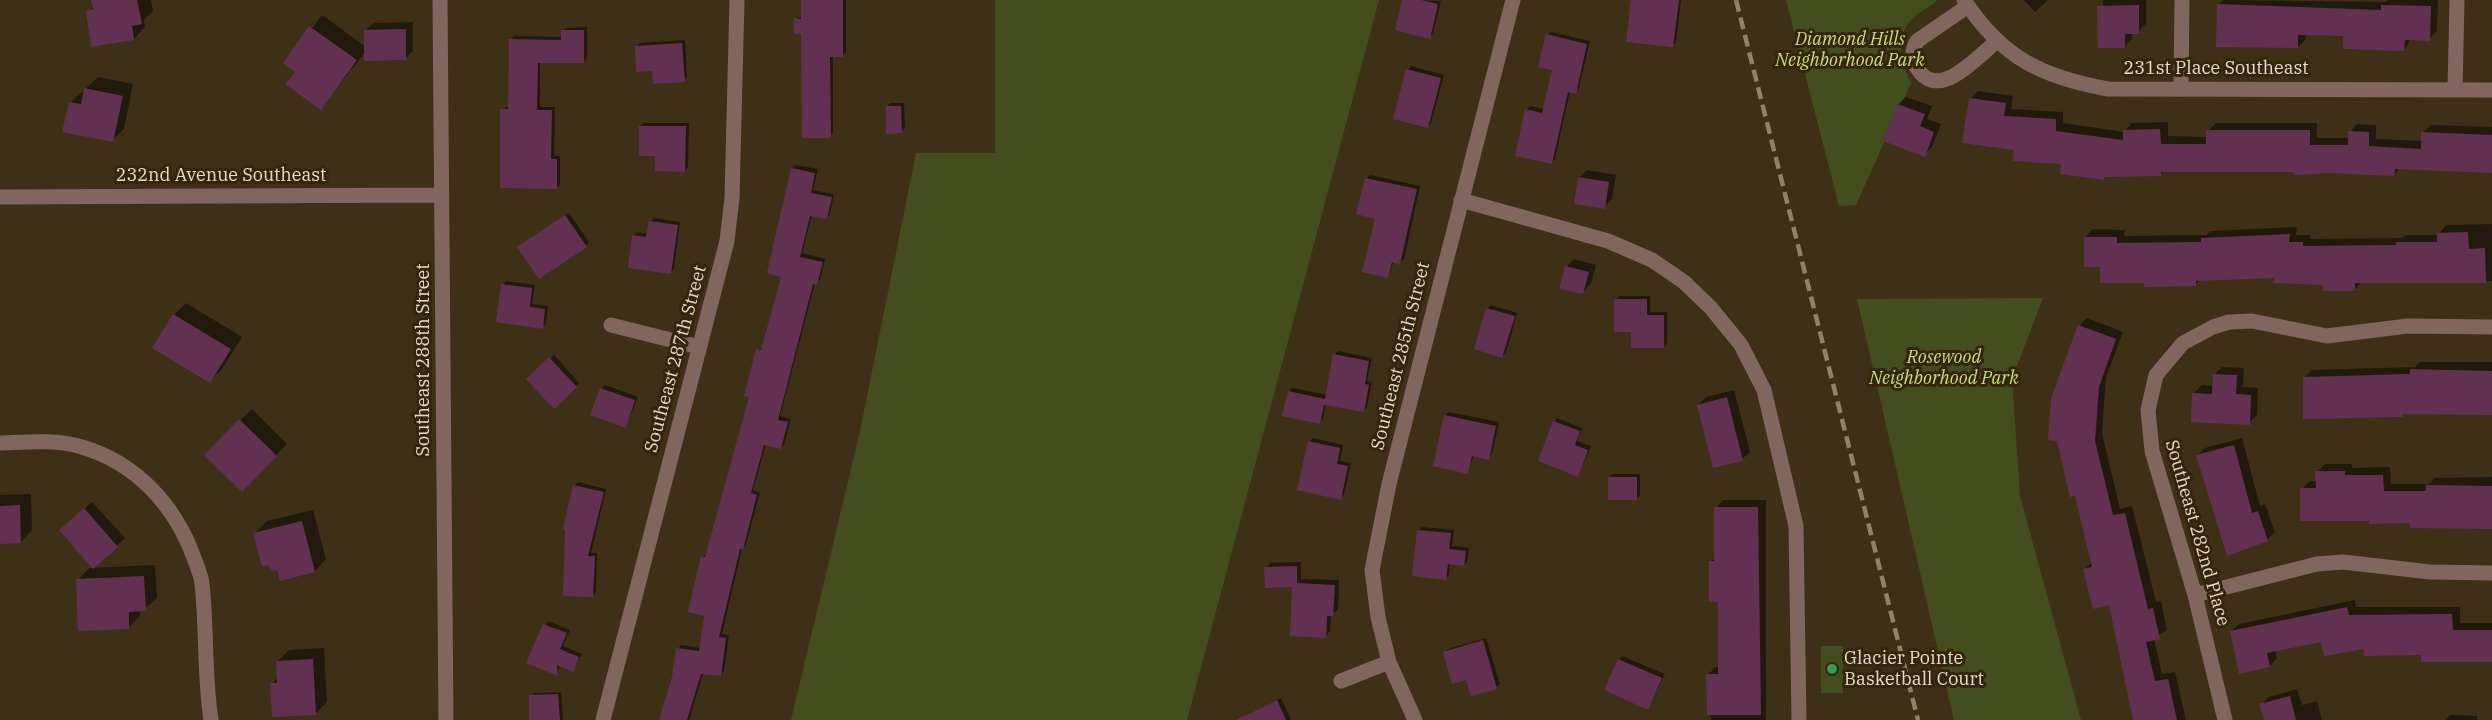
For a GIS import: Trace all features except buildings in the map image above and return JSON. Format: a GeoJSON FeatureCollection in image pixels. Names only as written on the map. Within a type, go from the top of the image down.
{"type":"FeatureCollection","features":[{"type":"Feature","properties":{"kind":"street","name":"Southeast 288th Street"},"geometry":{"type":"LineString","coordinates":[[440,0],[446,720]]}},
{"type":"Feature","properties":{"kind":"street","name":"Southeast 287th Street"},"geometry":{"type":"LineString","coordinates":[[603,720],[727,241],[732,198],[737,0]]}},
{"type":"Feature","properties":{"kind":"street","name":"Southeast 285th Street"},"geometry":{"type":"LineString","coordinates":[[1415,720],[1389,662],[1378,616],[1372,570],[1389,484],[1512,0]]}},
{"type":"Feature","properties":{"kind":"street"},"geometry":{"type":"LineString","coordinates":[[2181,88],[2182,0]]}},
{"type":"Feature","properties":{"kind":"street"},"geometry":{"type":"LineString","coordinates":[[2455,90],[2457,0]]}},
{"type":"Feature","properties":{"kind":"street"},"geometry":{"type":"LineString","coordinates":[[1966,3],[1917,41],[1913,48],[1914,63],[1921,75],[1934,81],[1948,80],[1997,41]]}},
{"type":"Feature","properties":{"kind":"street","name":"231st Place Southeast"},"geometry":{"type":"LineString","coordinates":[[1966,3],[1997,41],[2020,60],[2070,82],[2108,89],[2492,90]]}},
{"type":"Feature","properties":{"kind":"street","name":"232nd Avenue Southeast"},"geometry":{"type":"LineString","coordinates":[[0,197],[442,195]]}},
{"type":"Feature","properties":{"kind":"street"},"geometry":{"type":"LineString","coordinates":[[1461,200],[1608,241],[1652,260],[1711,308],[1741,345],[1764,390],[1796,526],[1799,570],[1799,720]]}},
{"type":"Feature","properties":{"kind":"street","name":"Southeast 282nd Place"},"geometry":{"type":"LineString","coordinates":[[2225,720],[2195,595],[2149,432],[2151,390],[2156,375],[2167,359],[2183,343],[2199,333],[2229,322],[2252,321],[2327,336],[2408,326],[2492,327]]}},
{"type":"Feature","properties":{"kind":"street"},"geometry":{"type":"LineString","coordinates":[[611,325],[699,347]]}},
{"type":"Feature","properties":{"kind":"street"},"geometry":{"type":"LineString","coordinates":[[0,443],[50,442],[80,446],[114,459],[142,478],[178,522],[202,581],[207,696],[211,720]]}},
{"type":"Feature","properties":{"kind":"street"},"geometry":{"type":"LineString","coordinates":[[2195,595],[2317,564],[2343,562],[2430,572],[2492,573]]}},
{"type":"Feature","properties":{"kind":"street"},"geometry":{"type":"LineString","coordinates":[[1341,681],[1389,662]]}},
{"type":"Feature","properties":{"kind":"green space"},"geometry":{"type":"Polygon","coordinates":[[[995,0],[1379,0],[1187,720],[791,720],[860,431],[916,153],[995,153],[995,0]]]}},
{"type":"Feature","properties":{"kind":"green space","name":"Diamond Hills Neighborhood Park"},"geometry":{"type":"Polygon","coordinates":[[[1786,0],[1937,0],[1914,17],[1904,32],[1901,40],[1902,57],[1911,83],[1856,205],[1839,206],[1786,0]]]}},
{"type":"Feature","properties":{"kind":"green space","name":"Rosewood Neighborhood Park"},"geometry":{"type":"Polygon","coordinates":[[[2043,298],[2012,379],[2020,496],[2081,720],[1954,720],[1857,299],[2043,298]]]}},
{"type":"Feature","properties":{"kind":"green space","name":"Glacier Pointe Basketball Court"},"geometry":{"type":"Polygon","coordinates":[[[1821,646],[1843,646],[1843,693],[1821,693],[1821,646]]]}},
{"type":"Feature","properties":{"kind":"railway"},"geometry":{"type":"LineString","coordinates":[[1736,0],[1918,720]]}},
{"type":"Feature","properties":{"kind":"place","name":"Glacier Pointe Basketball Court"},"geometry":{"type":"Point","coordinates":[1832,669]}}]}
